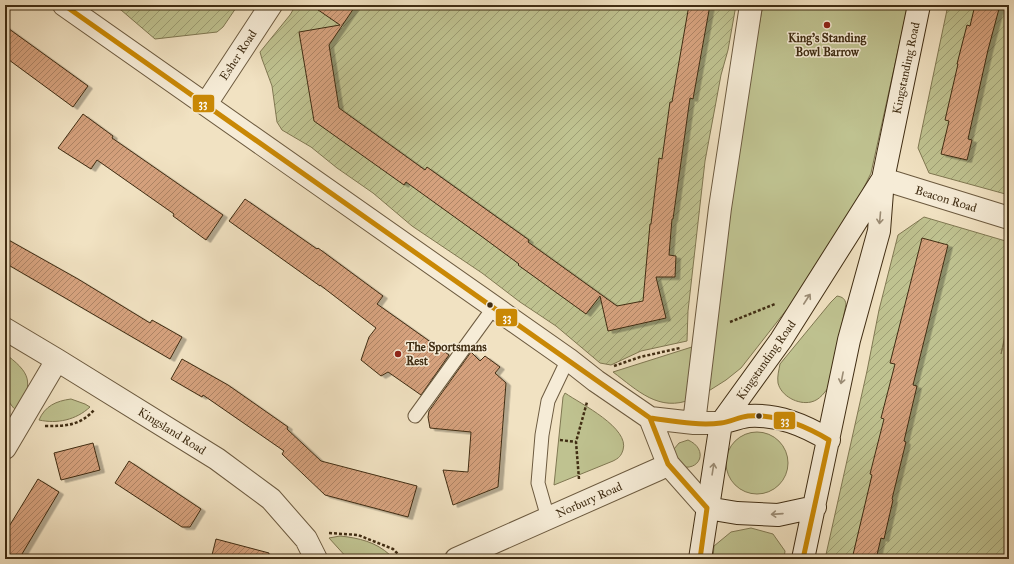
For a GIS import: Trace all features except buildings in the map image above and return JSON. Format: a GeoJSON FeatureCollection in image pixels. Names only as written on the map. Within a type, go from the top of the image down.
{"type":"FeatureCollection","features":[{"type":"Feature","properties":{"kind":"street"},"geometry":{"type":"LineString","coordinates":[[64,5],[568,359],[591,378],[650,418],[694,423],[721,423],[747,416],[775,417],[808,428],[829,440]]}},
{"type":"Feature","properties":{"kind":"street","name":"Esher Road"},"geometry":{"type":"LineString","coordinates":[[206,104],[271,5]]}},
{"type":"Feature","properties":{"kind":"street"},"geometry":{"type":"LineString","coordinates":[[694,423],[720,208],[751,5]]}},
{"type":"Feature","properties":{"kind":"street","name":"Kingstanding Road"},"geometry":{"type":"LineString","coordinates":[[803,559],[849,340],[879,231],[883,179],[919,5]]}},
{"type":"Feature","properties":{"kind":"street","name":"Kingstanding Road"},"geometry":{"type":"LineString","coordinates":[[700,559],[721,423],[781,340],[883,179]]}},
{"type":"Feature","properties":{"kind":"street","name":"Beacon Road"},"geometry":{"type":"LineString","coordinates":[[883,179],[1009,218]]}},
{"type":"Feature","properties":{"kind":"street","name":"Kingsland Road"},"geometry":{"type":"LineString","coordinates":[[5,329],[217,459],[271,499],[306,539],[316,559]]}},
{"type":"Feature","properties":{"kind":"street"},"geometry":{"type":"LineString","coordinates":[[5,448],[57,360]]}},
{"type":"Feature","properties":{"kind":"street"},"geometry":{"type":"LineString","coordinates":[[650,418],[668,464],[707,508],[737,513],[778,515],[815,507]]}},
{"type":"Feature","properties":{"kind":"street","name":"Norbury Road"},"geometry":{"type":"LineString","coordinates":[[456,559],[668,464]]}},
{"type":"Feature","properties":{"kind":"lane"},"geometry":{"type":"LineString","coordinates":[[415,416],[494,307]]}},
{"type":"Feature","properties":{"kind":"lane"},"geometry":{"type":"LineString","coordinates":[[548,518],[538,483],[542,435],[548,401],[568,359]]}},
{"type":"Feature","properties":{"kind":"path"},"geometry":{"type":"LineString","coordinates":[[588,500],[579,482],[576,442],[591,378],[640,357],[704,337],[778,304]]}},
{"type":"Feature","properties":{"kind":"path"},"geometry":{"type":"LineString","coordinates":[[22,418],[45,426],[60,426],[80,423],[94,410],[106,390]]}},
{"type":"Feature","properties":{"kind":"path"},"geometry":{"type":"LineString","coordinates":[[306,539],[326,533],[358,536],[393,549],[400,559]]}},
{"type":"Feature","properties":{"kind":"green space"},"geometry":{"type":"Polygon","coordinates":[[[112,5],[238,5],[223,27],[217,32],[155,39],[121,10],[112,5]]]}},
{"type":"Feature","properties":{"kind":"green space"},"geometry":{"type":"Polygon","coordinates":[[[296,5],[736,5],[705,161],[688,311],[687,341],[641,351],[611,365],[600,363],[556,326],[520,302],[482,273],[412,226],[373,193],[337,168],[311,147],[282,130],[277,122],[272,86],[260,52],[290,15],[296,5]]]}},
{"type":"Feature","properties":{"kind":"green space"},"geometry":{"type":"Polygon","coordinates":[[[763,5],[908,5],[871,173],[834,249],[741,368],[707,392],[728,206],[750,72],[763,5]]]}},
{"type":"Feature","properties":{"kind":"green space"},"geometry":{"type":"Polygon","coordinates":[[[948,5],[1009,5],[1009,195],[929,173],[918,148],[948,5]]]}},
{"type":"Feature","properties":{"kind":"green space"},"geometry":{"type":"Polygon","coordinates":[[[924,217],[1009,242],[1009,316],[1001,354],[1009,323],[1009,559],[825,559],[867,371],[879,310],[898,235],[924,217]]]}},
{"type":"Feature","properties":{"kind":"green space"},"geometry":{"type":"Polygon","coordinates":[[[837,296],[843,298],[846,304],[830,385],[822,395],[814,401],[806,403],[796,401],[786,396],[780,388],[778,378],[780,364],[837,296]]]}},
{"type":"Feature","properties":{"kind":"green space"},"geometry":{"type":"Polygon","coordinates":[[[695,346],[692,399],[680,403],[669,403],[649,398],[613,372],[695,346]]]}},
{"type":"Feature","properties":{"kind":"green space"},"geometry":{"type":"Polygon","coordinates":[[[8,356],[22,369],[28,381],[26,394],[20,412],[14,408],[6,395],[4,375],[8,356]]]}},
{"type":"Feature","properties":{"kind":"green space"},"geometry":{"type":"Polygon","coordinates":[[[565,393],[603,417],[612,425],[619,433],[623,442],[623,450],[620,457],[617,459],[554,485],[563,397],[565,393]]]}},
{"type":"Feature","properties":{"kind":"green space"},"geometry":{"type":"Polygon","coordinates":[[[71,399],[90,407],[79,415],[66,420],[39,420],[44,411],[52,405],[71,399]]]}},
{"type":"Feature","properties":{"kind":"green space"},"geometry":{"type":"Polygon","coordinates":[[[757,432],[774,437],[779,441],[783,446],[788,463],[783,480],[779,485],[774,489],[757,494],[740,489],[735,485],[731,480],[726,463],[731,446],[735,441],[740,437],[757,432]]]}},
{"type":"Feature","properties":{"kind":"green space"},"geometry":{"type":"Polygon","coordinates":[[[688,440],[695,444],[699,449],[700,459],[692,466],[678,466],[674,449],[679,443],[688,440]]]}},
{"type":"Feature","properties":{"kind":"green space"},"geometry":{"type":"Polygon","coordinates":[[[751,528],[773,534],[785,551],[784,559],[713,559],[714,546],[731,532],[751,528]]]}},
{"type":"Feature","properties":{"kind":"green space"},"geometry":{"type":"Polygon","coordinates":[[[340,536],[367,541],[390,555],[382,559],[348,559],[329,538],[340,536]]]}},
{"type":"Feature","properties":{"kind":"transit line","name":"33"},"geometry":{"type":"LineString","coordinates":[[64,5],[650,418],[686,423],[712,424],[748,416],[769,417],[800,425],[829,440],[803,559]]}},
{"type":"Feature","properties":{"kind":"transit line","name":"33"},"geometry":{"type":"LineString","coordinates":[[650,418],[668,464],[707,508],[700,559]]}},
{"type":"Feature","properties":{"kind":"place","name":"King's Standing Bowl Barrow"},"geometry":{"type":"Point","coordinates":[827,25]}},
{"type":"Feature","properties":{"kind":"place","name":"The Sportsmans Rest"},"geometry":{"type":"Point","coordinates":[398,354]}}]}
